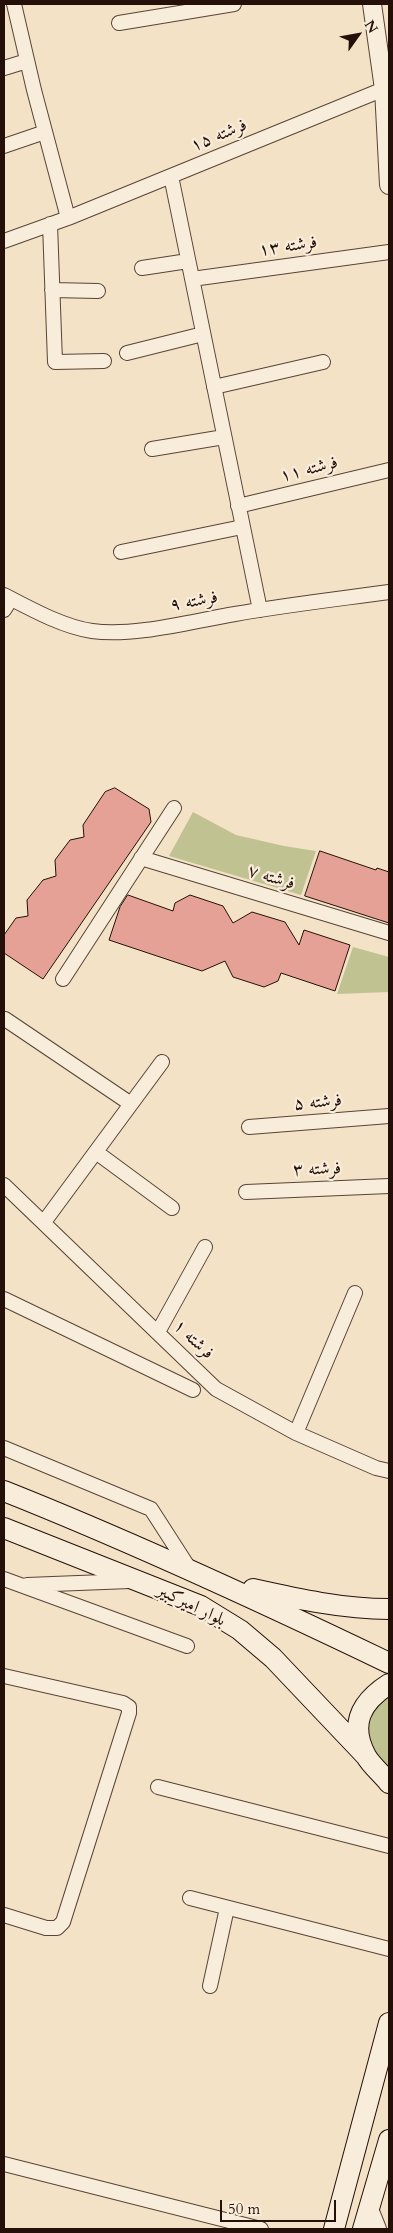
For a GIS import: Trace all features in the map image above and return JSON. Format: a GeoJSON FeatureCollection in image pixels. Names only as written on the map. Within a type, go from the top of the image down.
{"type":"FeatureCollection","features":[{"type":"Feature","properties":{"kind":"main road","name":"بلوار امیرکبیر"},"geometry":{"type":"LineString","coordinates":[[4,1491],[104,1530],[222,1583],[389,1663]]}},
{"type":"Feature","properties":{"kind":"main road","name":"بلوار امیرکبیر"},"geometry":{"type":"LineString","coordinates":[[4,1528],[201,1606],[240,1630],[273,1658],[366,1756],[385,1778],[389,1795]]}},
{"type":"Feature","properties":{"kind":"main road"},"geometry":{"type":"LineString","coordinates":[[222,1583],[316,1602],[363,1609],[389,1609]]}},
{"type":"Feature","properties":{"kind":"main road"},"geometry":{"type":"LineString","coordinates":[[366,1756],[357,1731],[358,1718],[364,1706],[376,1692],[389,1684]]}},
{"type":"Feature","properties":{"kind":"main road"},"geometry":{"type":"LineString","coordinates":[[334,2229],[389,2022]]}},
{"type":"Feature","properties":{"kind":"main road"},"geometry":{"type":"LineString","coordinates":[[363,2229],[389,2140]]}},
{"type":"Feature","properties":{"kind":"street"},"geometry":{"type":"LineString","coordinates":[[14,4],[68,218]]}},
{"type":"Feature","properties":{"kind":"street"},"geometry":{"type":"LineString","coordinates":[[118,23],[234,4]]}},
{"type":"Feature","properties":{"kind":"street"},"geometry":{"type":"LineString","coordinates":[[372,4],[384,89],[389,185]]}},
{"type":"Feature","properties":{"kind":"street"},"geometry":{"type":"LineString","coordinates":[[4,68],[27,61]]}},
{"type":"Feature","properties":{"kind":"street","name":"فرشته ۱۵"},"geometry":{"type":"LineString","coordinates":[[4,241],[68,218],[384,89]]}},
{"type":"Feature","properties":{"kind":"street"},"geometry":{"type":"LineString","coordinates":[[4,146],[45,132]]}},
{"type":"Feature","properties":{"kind":"street"},"geometry":{"type":"LineString","coordinates":[[171,176],[260,610]]}},
{"type":"Feature","properties":{"kind":"street"},"geometry":{"type":"LineString","coordinates":[[50,224],[55,362],[104,361]]}},
{"type":"Feature","properties":{"kind":"street","name":"فرشته ۱۳"},"geometry":{"type":"LineString","coordinates":[[192,279],[389,252]]}},
{"type":"Feature","properties":{"kind":"street"},"geometry":{"type":"LineString","coordinates":[[142,268],[188,261]]}},
{"type":"Feature","properties":{"kind":"street"},"geometry":{"type":"LineString","coordinates":[[52,290],[98,291]]}},
{"type":"Feature","properties":{"kind":"street"},"geometry":{"type":"LineString","coordinates":[[126,353],[203,334]]}},
{"type":"Feature","properties":{"kind":"street"},"geometry":{"type":"LineString","coordinates":[[214,387],[323,362]]}},
{"type":"Feature","properties":{"kind":"street"},"geometry":{"type":"LineString","coordinates":[[152,449],[224,436]]}},
{"type":"Feature","properties":{"kind":"street","name":"فرشته ۱۱"},"geometry":{"type":"LineString","coordinates":[[238,506],[389,470]]}},
{"type":"Feature","properties":{"kind":"street"},"geometry":{"type":"LineString","coordinates":[[121,552],[242,527]]}},
{"type":"Feature","properties":{"kind":"street","name":"فرشته ۹"},"geometry":{"type":"LineString","coordinates":[[6,601],[69,625],[90,631],[105,632],[160,627],[260,610],[389,592]]}},
{"type":"Feature","properties":{"kind":"street"},"geometry":{"type":"LineString","coordinates":[[63,979],[174,808]]}},
{"type":"Feature","properties":{"kind":"street","name":"فرشته ۷"},"geometry":{"type":"LineString","coordinates":[[141,858],[389,934]]}},
{"type":"Feature","properties":{"kind":"street"},"geometry":{"type":"LineString","coordinates":[[5,1019],[131,1104]]}},
{"type":"Feature","properties":{"kind":"street"},"geometry":{"type":"LineString","coordinates":[[44,1222],[162,1062]]}},
{"type":"Feature","properties":{"kind":"street","name":"فرشته ۵"},"geometry":{"type":"LineString","coordinates":[[249,1127],[389,1116]]}},
{"type":"Feature","properties":{"kind":"street"},"geometry":{"type":"LineString","coordinates":[[96,1152],[172,1208]]}},
{"type":"Feature","properties":{"kind":"street","name":"فرشته ۱"},"geometry":{"type":"LineString","coordinates":[[4,1185],[216,1389],[296,1433],[376,1468],[389,1471]]}},
{"type":"Feature","properties":{"kind":"street","name":"فرشته ۳"},"geometry":{"type":"LineString","coordinates":[[246,1192],[389,1186]]}},
{"type":"Feature","properties":{"kind":"street"},"geometry":{"type":"LineString","coordinates":[[158,1332],[205,1247]]}},
{"type":"Feature","properties":{"kind":"street"},"geometry":{"type":"LineString","coordinates":[[296,1433],[355,1293]]}},
{"type":"Feature","properties":{"kind":"street"},"geometry":{"type":"LineString","coordinates":[[4,1299],[193,1390]]}},
{"type":"Feature","properties":{"kind":"street"},"geometry":{"type":"LineString","coordinates":[[4,1448],[151,1508],[189,1568]]}},
{"type":"Feature","properties":{"kind":"street"},"geometry":{"type":"LineString","coordinates":[[4,1578],[187,1646]]}},
{"type":"Feature","properties":{"kind":"street"},"geometry":{"type":"LineString","coordinates":[[21,1585],[137,1581]]}},
{"type":"Feature","properties":{"kind":"street"},"geometry":{"type":"LineString","coordinates":[[4,1676],[123,1703],[129,1707],[126,1723],[63,1922],[57,1928],[46,1928],[4,1915]]}},
{"type":"Feature","properties":{"kind":"street"},"geometry":{"type":"LineString","coordinates":[[158,1787],[389,1846]]}},
{"type":"Feature","properties":{"kind":"street"},"geometry":{"type":"LineString","coordinates":[[190,1898],[389,1949]]}},
{"type":"Feature","properties":{"kind":"street"},"geometry":{"type":"LineString","coordinates":[[210,1986],[227,1908]]}},
{"type":"Feature","properties":{"kind":"street"},"geometry":{"type":"LineString","coordinates":[[4,2164],[260,2229]]}},
{"type":"Feature","properties":{"kind":"street"},"geometry":{"type":"LineString","coordinates":[[369,2209],[377,2229]]}},
{"type":"Feature","properties":{"kind":"green space"},"geometry":{"type":"Polygon","coordinates":[[[193,812],[236,835],[316,851],[301,895],[169,856],[193,812]]]}},
{"type":"Feature","properties":{"kind":"green space"},"geometry":{"type":"Polygon","coordinates":[[[353,947],[389,957],[389,992],[337,994],[353,947]]]}},
{"type":"Feature","properties":{"kind":"green space"},"geometry":{"type":"Polygon","coordinates":[[[389,1688],[389,1777],[369,1753],[367,1708],[389,1688]]]}},
{"type":"Feature","properties":{"kind":"building"},"geometry":{"type":"Polygon","coordinates":[[[115,788],[149,809],[151,822],[43,979],[4,953],[4,935],[16,918],[28,916],[27,900],[43,880],[56,876],[55,860],[70,840],[84,837],[83,825],[105,792],[115,788]]]}},
{"type":"Feature","properties":{"kind":"building"},"geometry":{"type":"Polygon","coordinates":[[[320,851],[376,870],[377,868],[389,872],[389,923],[305,896],[320,851]]]}},
{"type":"Feature","properties":{"kind":"building"},"geometry":{"type":"Polygon","coordinates":[[[128,895],[173,911],[175,903],[190,895],[223,906],[233,923],[252,912],[285,922],[299,945],[304,930],[350,945],[335,991],[281,973],[278,981],[264,987],[233,977],[225,961],[202,971],[109,940],[120,907],[128,895]]]}}]}
